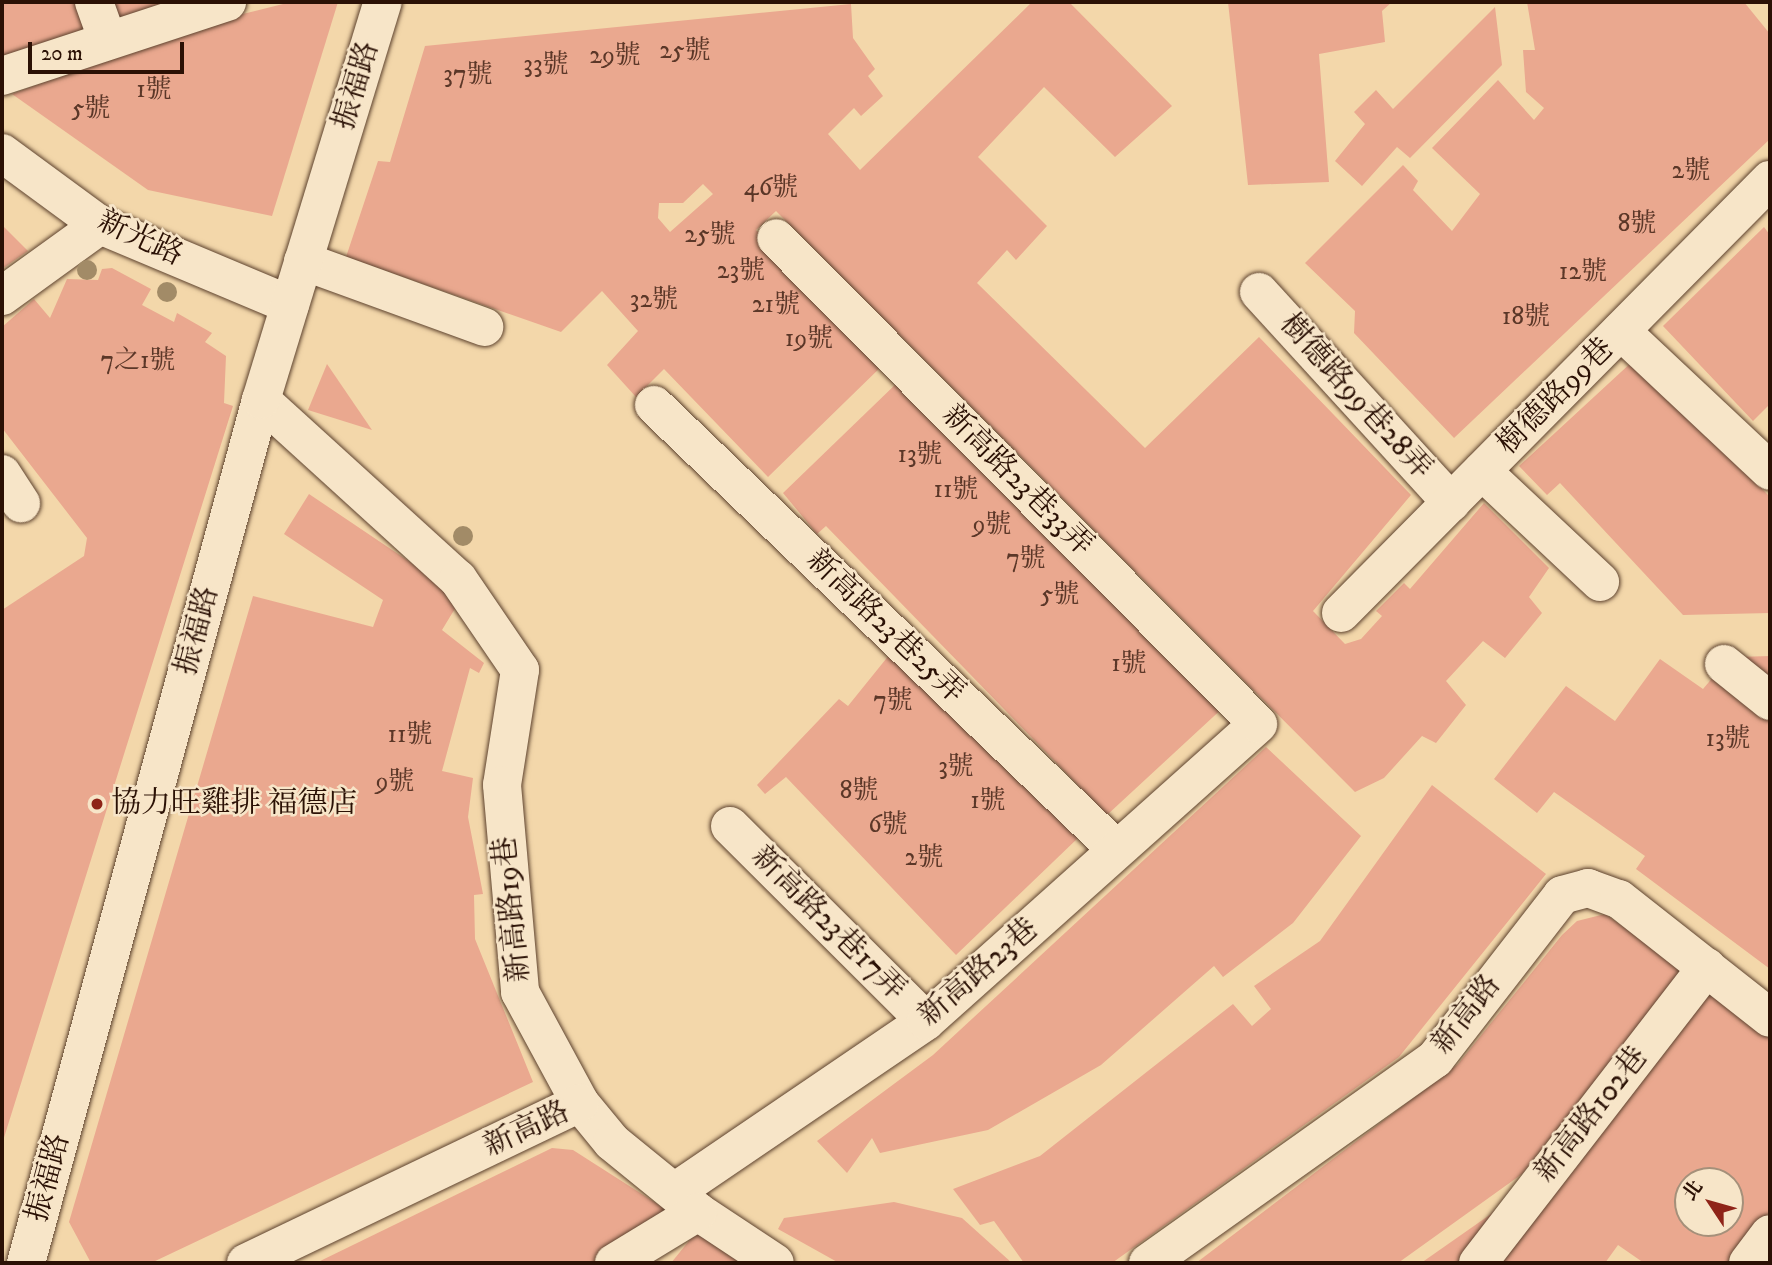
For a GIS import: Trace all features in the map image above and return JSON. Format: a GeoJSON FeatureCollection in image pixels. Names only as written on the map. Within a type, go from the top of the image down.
{"type":"FeatureCollection","features":[{"type":"Feature","properties":{"kind":"street"},"geometry":{"type":"LineString","coordinates":[[94,2],[108,41]]}},
{"type":"Feature","properties":{"kind":"street"},"geometry":{"type":"LineString","coordinates":[[2,76],[227,2]]}},
{"type":"Feature","properties":{"kind":"street","name":"振福路"},"geometry":{"type":"LineString","coordinates":[[26,1263],[261,400],[383,2]]}},
{"type":"Feature","properties":{"kind":"street","name":"新光路"},"geometry":{"type":"LineString","coordinates":[[2,153],[100,225],[290,305]]}},
{"type":"Feature","properties":{"kind":"street","name":"樹德路99巷"},"geometry":{"type":"LineString","coordinates":[[1341,613],[1770,180]]}},
{"type":"Feature","properties":{"kind":"street"},"geometry":{"type":"LineString","coordinates":[[2,296],[100,225]]}},
{"type":"Feature","properties":{"kind":"street","name":"新高路23巷33弄"},"geometry":{"type":"LineString","coordinates":[[776,238],[1258,724]]}},
{"type":"Feature","properties":{"kind":"street"},"geometry":{"type":"LineString","coordinates":[[303,261],[484,327]]}},
{"type":"Feature","properties":{"kind":"street","name":"樹德路99巷28弄"},"geometry":{"type":"LineString","coordinates":[[1259,292],[1451,502]]}},
{"type":"Feature","properties":{"kind":"street"},"geometry":{"type":"LineString","coordinates":[[1621,331],[1770,471]]}},
{"type":"Feature","properties":{"kind":"street","name":"新高路19巷"},"geometry":{"type":"LineString","coordinates":[[261,400],[457,579],[520,670],[502,785],[520,992],[580,1104]]}},
{"type":"Feature","properties":{"kind":"street","name":"新高路23巷25弄"},"geometry":{"type":"LineString","coordinates":[[654,405],[1117,850]]}},
{"type":"Feature","properties":{"kind":"street"},"geometry":{"type":"LineString","coordinates":[[1482,471],[1600,582]]}},
{"type":"Feature","properties":{"kind":"street"},"geometry":{"type":"LineString","coordinates":[[1724,664],[1770,701]]}},
{"type":"Feature","properties":{"kind":"street","name":"新高路23巷"},"geometry":{"type":"LineString","coordinates":[[614,1263],[687,1201],[926,1021],[1258,724]]}},
{"type":"Feature","properties":{"kind":"street","name":"新高路23巷17弄"},"geometry":{"type":"LineString","coordinates":[[730,826],[926,1021]]}},
{"type":"Feature","properties":{"kind":"street","name":"新高路"},"geometry":{"type":"LineString","coordinates":[[1148,1263],[1435,1059],[1562,895],[1588,888],[1619,899],[1770,1018]]}},
{"type":"Feature","properties":{"kind":"street","name":"新高路102巷"},"geometry":{"type":"LineString","coordinates":[[1478,1263],[1707,967]]}},
{"type":"Feature","properties":{"kind":"street","name":"新高路"},"geometry":{"type":"LineString","coordinates":[[246,1263],[580,1104],[612,1142],[687,1201],[775,1263]]}},
{"type":"Feature","properties":{"kind":"street"},"geometry":{"type":"LineString","coordinates":[[1748,1263],[1770,1234]]}},
{"type":"Feature","properties":{"kind":"building"},"geometry":{"type":"Polygon","coordinates":[[[2,2],[78,2],[91,40],[2,68],[2,2]]]}},
{"type":"Feature","properties":{"kind":"building"},"geometry":{"type":"Polygon","coordinates":[[[102,2],[187,2],[111,31],[102,2]]]}},
{"type":"Feature","properties":{"kind":"building"},"geometry":{"type":"Polygon","coordinates":[[[291,2],[338,2],[272,216],[148,190],[12,94],[190,27],[291,2]]]}},
{"type":"Feature","properties":{"kind":"building"},"geometry":{"type":"Polygon","coordinates":[[[1032,2],[1069,2],[1172,106],[1115,157],[1044,87],[978,157],[1047,226],[1016,260],[1007,250],[977,283],[1145,448],[1259,337],[1411,495],[1313,611],[1345,644],[1361,639],[1382,616],[1376,611],[1404,583],[1410,589],[1484,503],[1549,568],[1529,597],[1542,613],[1505,658],[1483,641],[1446,681],[1466,705],[1436,743],[1422,736],[1384,778],[1355,792],[776,211],[756,230],[886,362],[768,477],[664,369],[636,397],[607,365],[638,331],[602,291],[561,332],[346,257],[378,161],[390,162],[425,46],[851,4],[853,38],[875,69],[868,76],[883,96],[861,116],[854,108],[828,134],[860,170],[1032,2]],[[703,184],[683,203],[659,203],[658,218],[670,232],[713,194],[703,184]]]}},
{"type":"Feature","properties":{"kind":"building"},"geometry":{"type":"Polygon","coordinates":[[[1228,2],[1392,2],[1382,11],[1385,42],[1319,54],[1329,182],[1248,185],[1228,2]]]}},
{"type":"Feature","properties":{"kind":"building"},"geometry":{"type":"Polygon","coordinates":[[[1527,2],[1744,2],[1770,34],[1770,139],[1454,438],[1354,333],[1355,311],[1305,263],[1403,165],[1418,181],[1413,190],[1452,231],[1480,194],[1432,148],[1498,80],[1534,120],[1544,108],[1526,92],[1523,50],[1535,50],[1527,2]]]}},
{"type":"Feature","properties":{"kind":"building"},"geometry":{"type":"Polygon","coordinates":[[[1495,7],[1502,65],[1410,158],[1397,147],[1362,186],[1335,161],[1365,124],[1354,112],[1376,90],[1393,109],[1495,7]]]}},
{"type":"Feature","properties":{"kind":"building"},"geometry":{"type":"Polygon","coordinates":[[[2,225],[28,251],[2,269],[2,225]]]}},
{"type":"Feature","properties":{"kind":"building"},"geometry":{"type":"Polygon","coordinates":[[[1764,227],[1770,235],[1770,404],[1753,421],[1663,326],[1764,227]]]}},
{"type":"Feature","properties":{"kind":"building"},"geometry":{"type":"Polygon","coordinates":[[[112,268],[151,289],[142,305],[174,322],[177,313],[212,333],[205,342],[226,356],[224,403],[233,406],[2,1144],[2,610],[84,556],[87,538],[2,428],[2,327],[34,299],[50,318],[67,279],[98,280],[102,269],[112,268]]]}},
{"type":"Feature","properties":{"kind":"building"},"geometry":{"type":"Polygon","coordinates":[[[1634,360],[1770,497],[1770,613],[1683,615],[1560,483],[1547,495],[1519,466],[1634,360]]]}},
{"type":"Feature","properties":{"kind":"building"},"geometry":{"type":"Polygon","coordinates":[[[327,364],[372,430],[308,410],[327,364]]]}},
{"type":"Feature","properties":{"kind":"building"},"geometry":{"type":"Polygon","coordinates":[[[899,381],[1226,705],[1107,815],[826,526],[817,534],[783,493],[899,381]]]}},
{"type":"Feature","properties":{"kind":"building"},"geometry":{"type":"Polygon","coordinates":[[[309,494],[462,597],[442,630],[484,663],[479,673],[470,668],[442,771],[473,778],[468,817],[483,894],[474,895],[475,939],[533,1082],[151,1263],[91,1263],[69,1222],[253,596],[373,627],[383,600],[284,534],[309,494]]]}},
{"type":"Feature","properties":{"kind":"building"},"geometry":{"type":"Polygon","coordinates":[[[894,649],[1078,838],[956,955],[786,777],[765,794],[757,785],[839,699],[848,706],[894,649]]]}},
{"type":"Feature","properties":{"kind":"building"},"geometry":{"type":"Polygon","coordinates":[[[1770,656],[1770,683],[1737,657],[1770,656]]]}},
{"type":"Feature","properties":{"kind":"building"},"geometry":{"type":"Polygon","coordinates":[[[1660,659],[1703,689],[1714,676],[1770,720],[1770,969],[1636,869],[1645,856],[1554,792],[1537,813],[1494,779],[1566,686],[1615,721],[1660,659]]]}},
{"type":"Feature","properties":{"kind":"building"},"geometry":{"type":"Polygon","coordinates":[[[1266,747],[1361,836],[1293,923],[1223,977],[1214,966],[1101,1065],[988,1130],[880,1153],[872,1138],[847,1173],[817,1141],[933,1055],[1266,747]]]}},
{"type":"Feature","properties":{"kind":"building"},"geometry":{"type":"Polygon","coordinates":[[[1432,785],[1546,874],[1399,1057],[1112,1263],[1024,1263],[994,1221],[980,1225],[953,1189],[1040,1156],[1233,1004],[1252,1026],[1271,1009],[1254,986],[1320,941],[1432,785]]]}},
{"type":"Feature","properties":{"kind":"building"},"geometry":{"type":"Polygon","coordinates":[[[1605,914],[1683,969],[1522,1174],[1398,1263],[1196,1263],[1458,1064],[1562,935],[1577,921],[1605,914]]]}},
{"type":"Feature","properties":{"kind":"building"},"geometry":{"type":"Polygon","coordinates":[[[1706,987],[1770,1039],[1770,1211],[1729,1263],[1644,1263],[1618,1245],[1605,1263],[1493,1263],[1706,987]]]}},
{"type":"Feature","properties":{"kind":"building"},"geometry":{"type":"Polygon","coordinates":[[[552,1148],[573,1150],[670,1212],[595,1263],[316,1263],[552,1148]]]}},
{"type":"Feature","properties":{"kind":"building"},"geometry":{"type":"Polygon","coordinates":[[[1511,1200],[1462,1263],[1421,1263],[1511,1200]]]}},
{"type":"Feature","properties":{"kind":"building"},"geometry":{"type":"Polygon","coordinates":[[[894,1202],[962,1218],[1012,1263],[839,1263],[778,1229],[784,1218],[894,1202]]]}},
{"type":"Feature","properties":{"kind":"building"},"geometry":{"type":"Polygon","coordinates":[[[697,1231],[740,1263],[671,1263],[697,1231]]]}},
{"type":"Feature","properties":{"kind":"place","name":"協力旺雞排 福德店"},"geometry":{"type":"Point","coordinates":[97,804]}}]}
